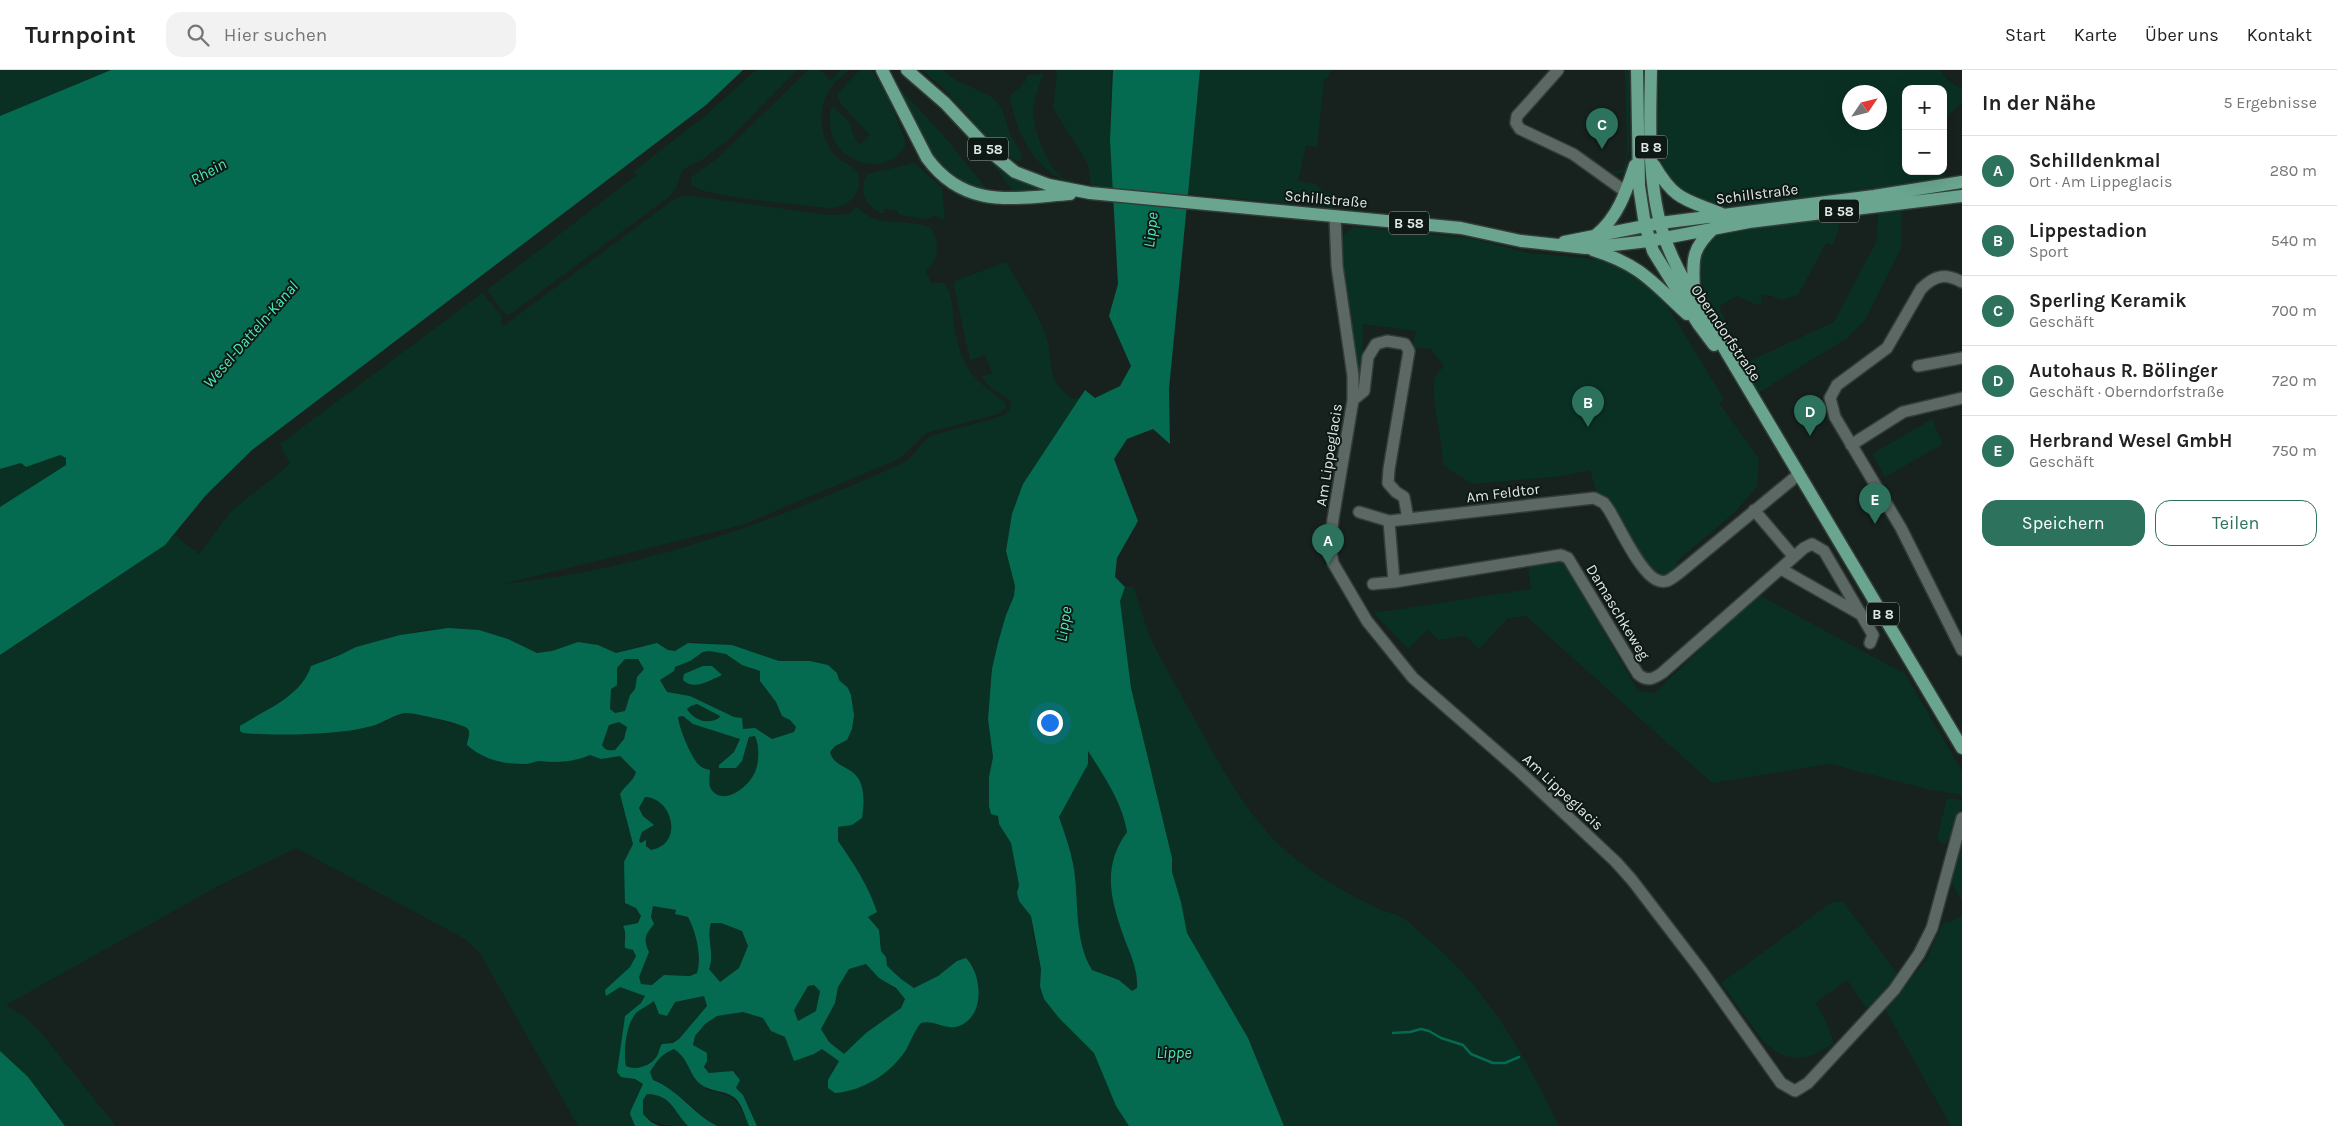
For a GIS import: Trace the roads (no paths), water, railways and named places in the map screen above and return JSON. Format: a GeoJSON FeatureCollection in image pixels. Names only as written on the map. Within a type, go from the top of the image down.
{"type":"FeatureCollection","features":[{"type":"Feature","properties":{"kind":"main road","name":"B 58"},"geometry":{"type":"LineString","coordinates":[[882,70],[927,158],[951,184],[970,193],[989,197],[1009,198],[1090,193]]}},
{"type":"Feature","properties":{"kind":"main road","name":"B 58"},"geometry":{"type":"LineString","coordinates":[[907,70],[945,103],[992,153],[1015,172],[1049,185],[1090,193]]}},
{"type":"Feature","properties":{"kind":"main road","name":"B 8"},"geometry":{"type":"LineString","coordinates":[[1637,70],[1637,158],[1645,225],[1649,241]]}},
{"type":"Feature","properties":{"kind":"main road","name":"B 8"},"geometry":{"type":"LineString","coordinates":[[1651,70],[1652,161],[1660,223],[1664,238]]}},
{"type":"Feature","properties":{"kind":"main road"},"geometry":{"type":"LineString","coordinates":[[1595,236],[1612,219],[1626,192],[1637,158]]}},
{"type":"Feature","properties":{"kind":"main road"},"geometry":{"type":"LineString","coordinates":[[1652,161],[1670,190],[1679,197],[1724,214]]}},
{"type":"Feature","properties":{"kind":"main road","name":"Schillstraße"},"geometry":{"type":"LineString","coordinates":[[1090,193],[1462,228],[1520,241],[1586,248],[1649,241],[1715,227],[1962,182]]}},
{"type":"Feature","properties":{"kind":"main road","name":"Schillstraße"},"geometry":{"type":"LineString","coordinates":[[1557,244],[1645,225],[1724,214],[1962,196]]}},
{"type":"Feature","properties":{"kind":"main road"},"geometry":{"type":"LineString","coordinates":[[1694,297],[1693,266],[1695,251],[1702,240],[1715,227]]}},
{"type":"Feature","properties":{"kind":"main road","name":"Oberndorfstraße"},"geometry":{"type":"LineString","coordinates":[[1664,238],[1694,297],[1962,748]]}},
{"type":"Feature","properties":{"kind":"main road","name":"Oberndorfstraße"},"geometry":{"type":"LineString","coordinates":[[1649,241],[1653,251],[1699,325],[1779,441]]}},
{"type":"Feature","properties":{"kind":"main road","name":"B 8"},"geometry":{"type":"LineString","coordinates":[[1586,248],[1617,258],[1635,267],[1652,280],[1699,325]]}},
{"type":"Feature","properties":{"kind":"street"},"geometry":{"type":"LineString","coordinates":[[1558,70],[1516,116],[1516,123],[1520,129],[1573,154],[1626,192]]}},
{"type":"Feature","properties":{"kind":"street","name":"Am Lippeglacis"},"geometry":{"type":"LineString","coordinates":[[1334,216],[1336,266],[1353,376],[1353,400],[1330,547],[1332,563],[1348,591],[1380,638],[1413,678],[1517,769],[1621,868],[1701,970],[1781,1083],[1795,1091],[1808,1083],[1894,990],[1919,954],[1932,928],[1962,818]]}},
{"type":"Feature","properties":{"kind":"street"},"geometry":{"type":"LineString","coordinates":[[1961,648],[1901,528],[1835,417],[1830,398],[1837,385],[1887,348],[1921,289],[1928,281],[1939,276],[1949,276],[1962,282]]}},
{"type":"Feature","properties":{"kind":"street"},"geometry":{"type":"LineString","coordinates":[[1353,400],[1364,391],[1368,357],[1376,344],[1387,341],[1405,344],[1409,351],[1388,483],[1396,492],[1404,497],[1408,519],[1389,521],[1359,512]]}},
{"type":"Feature","properties":{"kind":"street"},"geometry":{"type":"LineString","coordinates":[[1918,366],[1962,358]]}},
{"type":"Feature","properties":{"kind":"street"},"geometry":{"type":"LineString","coordinates":[[1851,445],[1903,412],[1962,398]]}},
{"type":"Feature","properties":{"kind":"street","name":"Am Feldtor"},"geometry":{"type":"LineString","coordinates":[[1408,519],[1594,498],[1604,502],[1646,573],[1661,582],[1668,581],[1678,574],[1799,474]]}},
{"type":"Feature","properties":{"kind":"street"},"geometry":{"type":"LineString","coordinates":[[1754,510],[1794,557]]}},
{"type":"Feature","properties":{"kind":"street"},"geometry":{"type":"LineString","coordinates":[[1389,521],[1394,582]]}},
{"type":"Feature","properties":{"kind":"street","name":"Damaschkeweg"},"geometry":{"type":"LineString","coordinates":[[1373,584],[1561,555],[1568,558],[1638,674],[1648,680],[1662,672],[1804,548],[1812,544],[1824,550],[1862,614],[1873,635],[1870,643]]}},
{"type":"Feature","properties":{"kind":"street"},"geometry":{"type":"LineString","coordinates":[[1781,569],[1862,614]]}},
{"type":"Feature","properties":{"kind":"street","name":"Am Lippeglacis"},"geometry":{"type":"LineString","coordinates":[[1953,846],[1962,831]]}},
{"type":"Feature","properties":{"kind":"water"},"geometry":{"type":"Polygon","coordinates":[[[111,70],[743,70],[706,105],[252,450],[206,495],[165,545],[0,655],[0,507],[66,465],[66,458],[60,455],[26,467],[21,463],[0,469],[0,116],[111,70]]]}},
{"type":"Feature","properties":{"kind":"water","name":"Lippe"},"geometry":{"type":"Polygon","coordinates":[[[1113,70],[1200,70],[1169,389],[1170,444],[1153,429],[1127,439],[1114,459],[1138,521],[1117,558],[1115,577],[1125,587],[1120,601],[1131,688],[1172,858],[1172,872],[1181,902],[1187,933],[1248,1038],[1284,1126],[1129,1126],[1116,1106],[1094,1053],[1059,1018],[1044,999],[1040,986],[1041,969],[1031,916],[1019,901],[1017,893],[1019,885],[1011,843],[999,824],[998,816],[991,814],[989,806],[989,777],[993,757],[988,719],[992,669],[1006,615],[1014,596],[1015,586],[1006,551],[1012,514],[1023,484],[1085,390],[1095,398],[1120,386],[1131,366],[1109,316],[1118,284],[1110,140],[1113,70]],[[1088,751],[1088,764],[1059,817],[1073,862],[1082,946],[1092,970],[1119,980],[1132,991],[1137,988],[1136,971],[1116,914],[1111,887],[1113,859],[1127,832],[1125,821],[1117,800],[1088,751]]]}},
{"type":"Feature","properties":{"kind":"water"},"geometry":{"type":"Polygon","coordinates":[[[448,628],[479,630],[508,639],[537,653],[552,651],[578,642],[598,645],[616,653],[657,643],[668,650],[675,651],[688,643],[732,645],[779,661],[810,661],[828,665],[837,673],[839,680],[848,688],[854,715],[852,729],[847,740],[835,746],[830,752],[835,761],[858,778],[862,787],[863,797],[862,818],[852,825],[838,827],[838,841],[860,875],[874,903],[877,912],[868,917],[879,930],[881,951],[886,957],[887,966],[914,988],[938,976],[957,961],[966,958],[971,965],[978,984],[979,994],[974,1013],[968,1021],[954,1027],[931,1022],[921,1023],[906,1050],[893,1066],[866,1085],[845,1092],[835,1093],[828,1088],[828,1080],[839,1061],[822,1049],[794,1061],[785,1037],[771,1031],[763,1018],[743,1012],[717,1016],[705,1024],[695,1036],[693,1045],[707,1053],[707,1061],[704,1067],[709,1073],[733,1071],[740,1080],[736,1088],[743,1095],[757,1126],[749,1126],[741,1107],[731,1095],[708,1088],[699,1083],[686,1061],[674,1049],[655,1064],[650,1072],[653,1080],[671,1090],[708,1121],[717,1126],[688,1126],[662,1097],[647,1094],[643,1100],[643,1114],[651,1122],[659,1126],[635,1126],[630,1114],[643,1084],[635,1079],[621,1077],[617,1072],[625,1016],[641,1003],[645,996],[620,987],[606,996],[605,990],[630,967],[636,956],[633,950],[625,948],[623,926],[638,923],[641,916],[636,908],[625,903],[624,862],[633,844],[620,794],[636,772],[620,756],[601,759],[590,755],[566,761],[540,761],[525,764],[501,762],[487,758],[467,745],[469,734],[467,728],[447,721],[410,713],[396,715],[372,726],[343,731],[308,734],[272,734],[243,733],[240,731],[240,726],[291,694],[306,677],[311,666],[356,647],[400,635],[448,628]],[[709,651],[703,652],[690,661],[675,667],[674,671],[660,680],[667,692],[690,696],[734,717],[742,718],[743,729],[755,728],[772,739],[794,732],[796,727],[790,720],[782,716],[776,702],[760,681],[760,671],[742,665],[726,654],[709,651]],[[625,659],[617,668],[617,685],[611,689],[610,709],[615,713],[625,711],[630,695],[635,689],[637,677],[644,669],[638,659],[625,659]],[[697,704],[687,709],[697,719],[705,721],[714,720],[720,716],[697,704]],[[683,716],[678,717],[696,761],[701,767],[710,770],[710,787],[716,794],[728,796],[735,793],[751,779],[758,761],[758,745],[755,736],[749,737],[742,761],[736,768],[719,768],[719,765],[734,752],[740,739],[693,724],[683,716]],[[619,722],[609,725],[602,745],[607,750],[615,750],[624,739],[627,727],[619,722]],[[645,797],[639,808],[643,816],[654,825],[642,832],[639,841],[641,843],[646,840],[646,846],[651,850],[661,846],[668,839],[671,831],[671,822],[668,813],[662,805],[655,799],[645,797]],[[653,906],[651,917],[654,924],[647,934],[646,944],[649,952],[639,977],[641,984],[652,985],[664,975],[690,976],[697,973],[699,959],[697,944],[688,917],[675,914],[676,910],[653,906]],[[711,923],[709,935],[711,963],[709,969],[720,982],[739,968],[748,946],[742,931],[721,923],[711,923]],[[866,964],[849,969],[838,987],[835,1003],[821,1029],[829,1042],[844,1054],[866,1033],[901,1008],[905,999],[896,988],[879,978],[866,964]],[[814,985],[808,986],[794,1010],[798,1021],[816,1011],[820,991],[814,985]],[[704,996],[675,1002],[667,1016],[659,1014],[654,1001],[637,1012],[630,1023],[626,1038],[626,1066],[639,1068],[647,1065],[657,1056],[662,1044],[673,1043],[679,1039],[707,1006],[704,996]]]}},
{"type":"Feature","properties":{"kind":"water"},"geometry":{"type":"Polygon","coordinates":[[[703,666],[712,666],[722,675],[697,685],[692,685],[683,680],[684,674],[703,666]]]}},
{"type":"Feature","properties":{"kind":"water"},"geometry":{"type":"Polygon","coordinates":[[[0,1051],[28,1077],[65,1126],[0,1126],[0,1051]]]}},
{"type":"Feature","properties":{"kind":"waterway"},"geometry":{"type":"LineString","coordinates":[[1393,1033],[1421,1029],[1429,1031],[1441,1038],[1463,1045],[1471,1054],[1493,1063],[1505,1063],[1519,1057]]}},
{"type":"Feature","properties":{"kind":"place","name":"Sperling Keramik"},"geometry":{"type":"Point","coordinates":[1602,149]}},
{"type":"Feature","properties":{"kind":"place","name":"Lippestadion"},"geometry":{"type":"Point","coordinates":[1588,427]}},
{"type":"Feature","properties":{"kind":"place","name":"Autohaus R. Bölinger"},"geometry":{"type":"Point","coordinates":[1810,436]}},
{"type":"Feature","properties":{"kind":"place","name":"Herbrand Wesel GmbH"},"geometry":{"type":"Point","coordinates":[1875,524]}},
{"type":"Feature","properties":{"kind":"place","name":"Schilldenkmal"},"geometry":{"type":"Point","coordinates":[1328,565]}},
{"type":"Feature","properties":{"kind":"water label","name":"Rhein"},"geometry":{"type":"Point","coordinates":[208,171]}},
{"type":"Feature","properties":{"kind":"water label","name":"Wesel-Datteln-Kanal"},"geometry":{"type":"Point","coordinates":[250,334]}}]}
